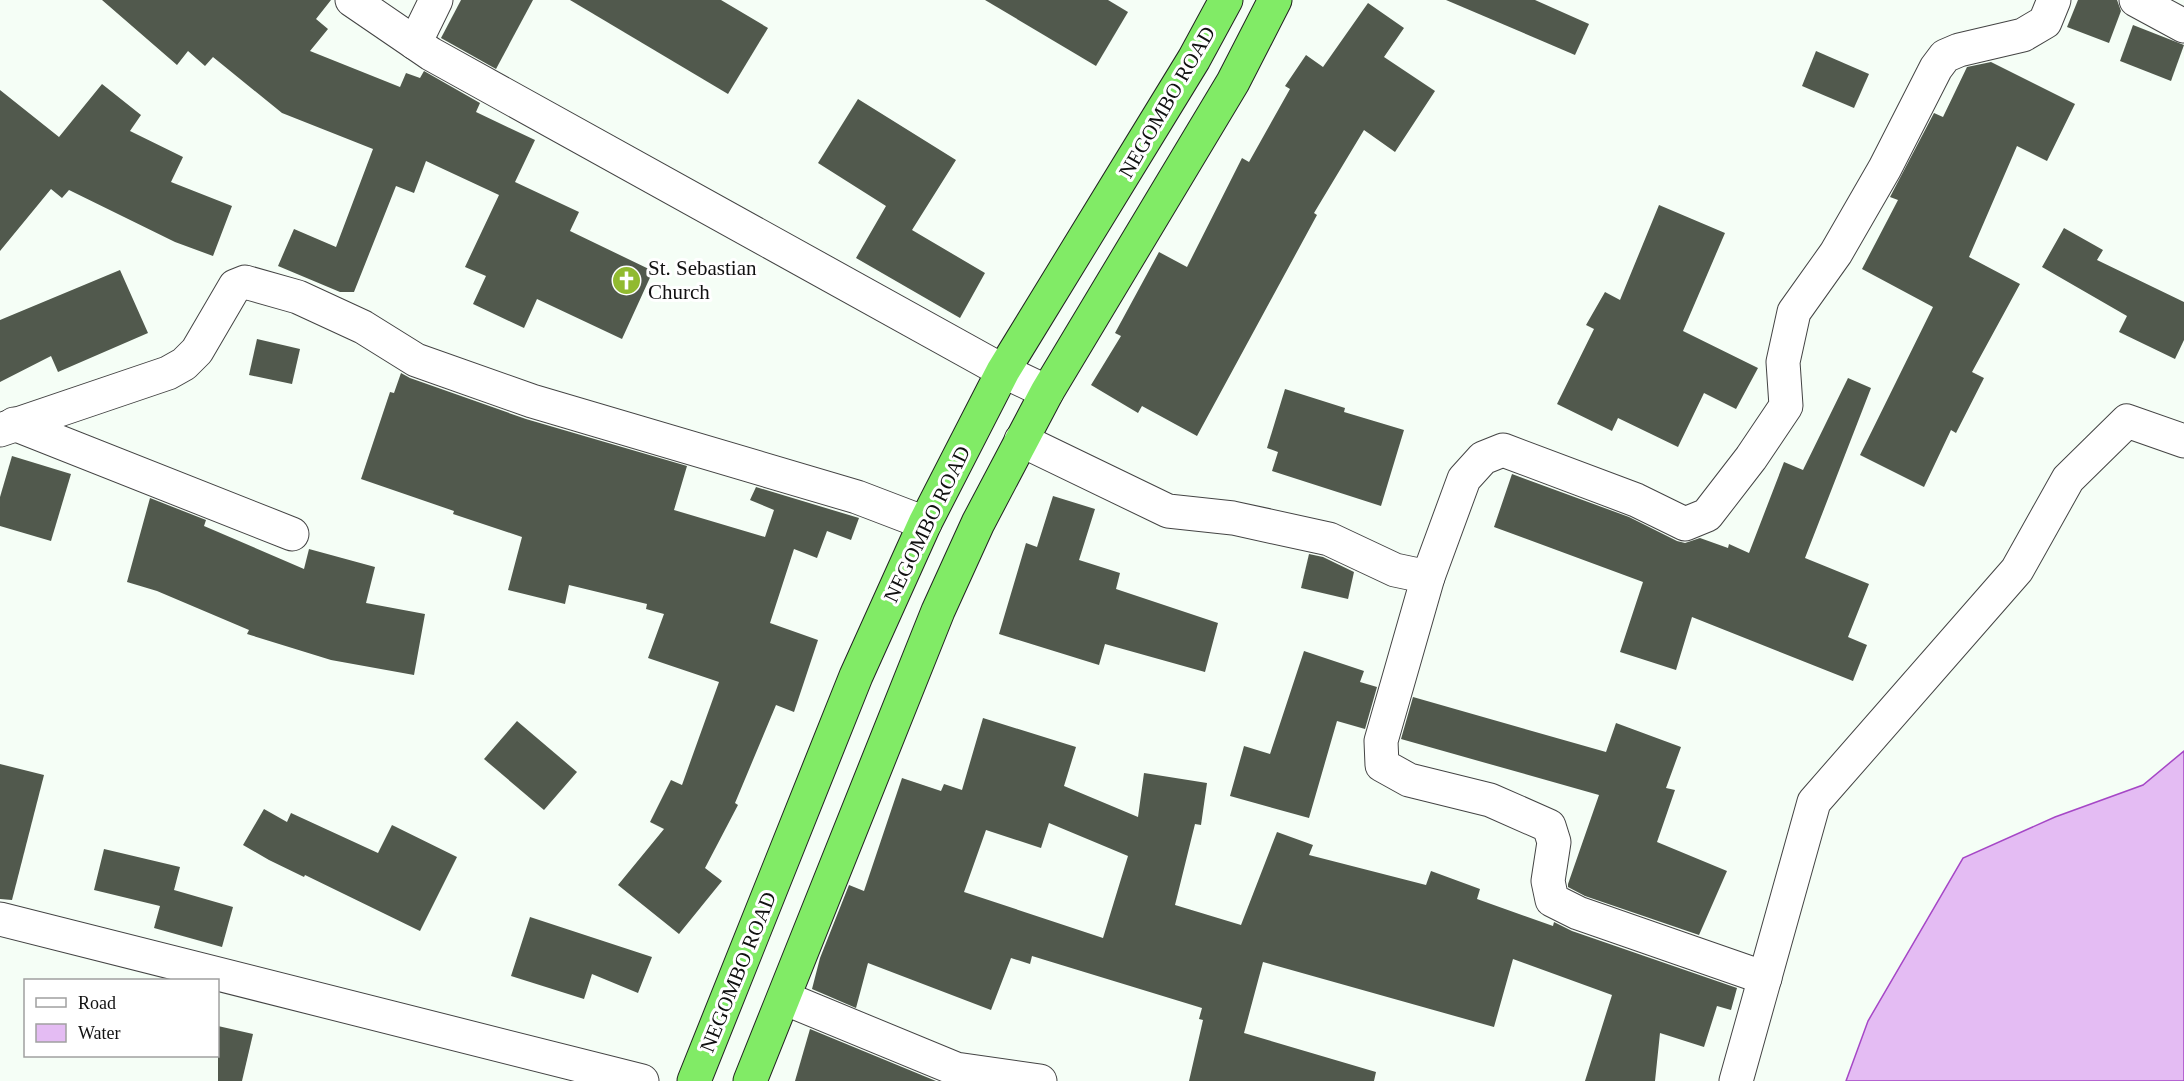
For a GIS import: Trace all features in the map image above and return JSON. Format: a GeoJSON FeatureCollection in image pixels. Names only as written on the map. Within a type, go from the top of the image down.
{"type":"FeatureCollection","features":[{"type":"Feature","properties":{"kind":"highway","name":"NEGOMBO ROAD"},"geometry":{"type":"LineString","coordinates":[[694,1081],[856,676],[925,523],[1003,371],[1177,89],[1226,0]]}},
{"type":"Feature","properties":{"kind":"highway"},"geometry":{"type":"LineString","coordinates":[[750,1081],[938,611],[978,523],[1047,392],[1233,82],[1275,0]]}},
{"type":"Feature","properties":{"kind":"street"},"geometry":{"type":"LineString","coordinates":[[352,0],[431,54],[1003,371],[1047,392]]}},
{"type":"Feature","properties":{"kind":"street"},"geometry":{"type":"LineString","coordinates":[[415,43],[436,0]]}},
{"type":"Feature","properties":{"kind":"street"},"geometry":{"type":"LineString","coordinates":[[1765,978],[1578,913],[1552,900],[1548,881],[1554,842],[1549,826],[1491,800],[1409,780],[1382,765],[1381,741],[1428,577],[1464,479],[1483,458],[1503,450],[1636,500],[1685,524],[1707,515],[1751,458],[1786,406],[1783,362],[1794,312],[1836,253],[1885,168],[1936,68],[1945,56],[1959,50],[2023,34],[2045,22],[2054,0]]}},
{"type":"Feature","properties":{"kind":"street"},"geometry":{"type":"LineString","coordinates":[[2136,0],[2184,26]]}},
{"type":"Feature","properties":{"kind":"street"},"geometry":{"type":"LineString","coordinates":[[7,427],[168,373],[184,364],[197,351],[236,286],[245,282],[298,297],[363,327],[416,360],[532,401],[857,497],[925,523]]}},
{"type":"Feature","properties":{"kind":"street"},"geometry":{"type":"LineString","coordinates":[[1736,1081],[1814,802],[2016,570],[2068,479],[2127,421],[2184,441]]}},
{"type":"Feature","properties":{"kind":"street"},"geometry":{"type":"LineString","coordinates":[[7,427],[292,534]]}},
{"type":"Feature","properties":{"kind":"street"},"geometry":{"type":"LineString","coordinates":[[1021,440],[1168,511],[1233,518],[1329,539],[1395,570],[1428,577]]}},
{"type":"Feature","properties":{"kind":"street"},"geometry":{"type":"LineString","coordinates":[[0,919],[642,1081]]}},
{"type":"Feature","properties":{"kind":"street"},"geometry":{"type":"LineString","coordinates":[[784,998],[956,1069],[1040,1081]]}},
{"type":"Feature","properties":{"kind":"water"},"geometry":{"type":"Polygon","coordinates":[[[2184,751],[2184,1081],[1846,1081],[1868,1021],[1963,858],[2055,817],[2143,785],[2184,751]]]}},
{"type":"Feature","properties":{"kind":"building"},"geometry":{"type":"Polygon","coordinates":[[[102,0],[331,0],[316,19],[328,29],[310,51],[400,87],[406,73],[420,78],[424,71],[480,103],[476,112],[535,140],[515,182],[579,212],[570,231],[653,271],[622,339],[537,299],[524,328],[473,304],[486,276],[465,267],[499,195],[426,161],[414,193],[396,186],[354,292],[340,292],[278,266],[294,229],[336,247],[373,149],[282,113],[213,57],[205,66],[188,51],[177,65],[102,0]]]}},
{"type":"Feature","properties":{"kind":"building"},"geometry":{"type":"Polygon","coordinates":[[[461,0],[533,0],[496,69],[441,38],[461,0]]]}},
{"type":"Feature","properties":{"kind":"building"},"geometry":{"type":"Polygon","coordinates":[[[570,0],[721,0],[768,28],[728,94],[570,0]]]}},
{"type":"Feature","properties":{"kind":"building"},"geometry":{"type":"Polygon","coordinates":[[[985,0],[1108,0],[1128,12],[1096,66],[985,0]]]}},
{"type":"Feature","properties":{"kind":"building"},"geometry":{"type":"Polygon","coordinates":[[[1446,0],[1535,0],[1589,24],[1575,55],[1446,0]]]}},
{"type":"Feature","properties":{"kind":"building"},"geometry":{"type":"Polygon","coordinates":[[[2078,0],[2117,0],[2121,11],[2109,43],[2067,27],[2078,0]]]}},
{"type":"Feature","properties":{"kind":"building"},"geometry":{"type":"Polygon","coordinates":[[[1368,3],[1404,28],[1384,57],[1435,91],[1395,152],[1364,130],[1314,213],[1317,215],[1197,436],[1142,406],[1138,413],[1091,385],[1121,336],[1115,333],[1159,252],[1187,267],[1242,158],[1249,162],[1290,89],[1285,86],[1306,55],[1323,67],[1368,3]]]}},
{"type":"Feature","properties":{"kind":"building"},"geometry":{"type":"Polygon","coordinates":[[[2133,25],[2184,45],[2171,81],[2120,61],[2133,25]]]}},
{"type":"Feature","properties":{"kind":"building"},"geometry":{"type":"Polygon","coordinates":[[[1816,51],[1869,74],[1854,108],[1802,86],[1816,51]]]}},
{"type":"Feature","properties":{"kind":"building"},"geometry":{"type":"Polygon","coordinates":[[[1991,62],[2075,104],[2047,161],[2017,146],[1969,257],[2020,284],[1972,372],[1984,378],[1956,433],[1951,430],[1924,487],[1860,455],[1933,307],[1862,269],[1898,200],[1890,197],[1934,113],[1943,117],[1967,67],[1991,62]]]}},
{"type":"Feature","properties":{"kind":"building"},"geometry":{"type":"Polygon","coordinates":[[[102,84],[141,115],[130,131],[183,157],[171,182],[232,206],[213,256],[175,242],[69,190],[62,198],[51,189],[0,251],[0,90],[59,137],[102,84]]]}},
{"type":"Feature","properties":{"kind":"building"},"geometry":{"type":"Polygon","coordinates":[[[858,99],[956,160],[912,230],[985,273],[960,318],[856,258],[886,206],[818,163],[858,99]]]}},
{"type":"Feature","properties":{"kind":"building"},"geometry":{"type":"Polygon","coordinates":[[[1659,205],[1725,233],[1683,331],[1758,368],[1736,409],[1704,393],[1678,447],[1618,418],[1612,431],[1557,404],[1594,329],[1586,325],[1605,292],[1620,300],[1659,205]]]}},
{"type":"Feature","properties":{"kind":"building"},"geometry":{"type":"Polygon","coordinates":[[[2064,228],[2103,250],[2097,260],[2184,302],[2184,340],[2175,359],[2119,332],[2127,316],[2042,267],[2064,228]]]}},
{"type":"Feature","properties":{"kind":"building"},"geometry":{"type":"Polygon","coordinates":[[[120,270],[148,333],[58,372],[51,356],[0,382],[0,320],[120,270]]]}},
{"type":"Feature","properties":{"kind":"building"},"geometry":{"type":"Polygon","coordinates":[[[257,339],[300,349],[292,384],[249,375],[257,339]]]}},
{"type":"Feature","properties":{"kind":"building"},"geometry":{"type":"Polygon","coordinates":[[[401,373],[526,419],[687,466],[674,510],[765,537],[774,510],[750,500],[756,487],[859,518],[851,540],[827,531],[817,558],[794,549],[770,623],[818,640],[794,712],[776,705],[735,803],[738,805],[705,868],[722,881],[679,934],[618,885],[664,829],[650,822],[671,780],[682,785],[719,682],[648,658],[664,614],[646,609],[647,604],[569,585],[565,604],[508,590],[522,537],[361,479],[390,392],[394,393],[401,373]]]}},
{"type":"Feature","properties":{"kind":"building"},"geometry":{"type":"Polygon","coordinates":[[[1848,378],[1871,388],[1805,558],[1869,584],[1848,637],[1867,645],[1853,681],[1692,617],[1676,670],[1620,652],[1643,582],[1494,527],[1512,474],[1629,517],[1677,541],[1685,543],[1700,538],[1728,548],[1729,544],[1749,553],[1784,462],[1803,470],[1848,378]]]}},
{"type":"Feature","properties":{"kind":"building"},"geometry":{"type":"Polygon","coordinates":[[[1285,389],[1345,408],[1344,412],[1404,430],[1381,506],[1272,471],[1278,452],[1267,448],[1285,389]]]}},
{"type":"Feature","properties":{"kind":"building"},"geometry":{"type":"Polygon","coordinates":[[[12,456],[71,474],[51,541],[0,526],[0,497],[12,456]]]}},
{"type":"Feature","properties":{"kind":"building"},"geometry":{"type":"Polygon","coordinates":[[[1053,496],[1095,509],[1079,560],[1120,573],[1116,589],[1218,623],[1205,672],[1105,644],[1099,665],[999,634],[1026,543],[1037,547],[1053,496]]]}},
{"type":"Feature","properties":{"kind":"building"},"geometry":{"type":"Polygon","coordinates":[[[150,498],[206,520],[204,526],[304,569],[309,549],[375,567],[366,603],[425,614],[414,675],[331,660],[247,634],[249,630],[157,591],[127,582],[150,498]]]}},
{"type":"Feature","properties":{"kind":"building"},"geometry":{"type":"Polygon","coordinates":[[[1309,554],[1323,557],[1354,572],[1348,599],[1301,588],[1309,554]]]}},
{"type":"Feature","properties":{"kind":"building"},"geometry":{"type":"Polygon","coordinates":[[[1304,651],[1364,671],[1360,682],[1377,687],[1365,729],[1337,721],[1309,818],[1230,796],[1244,746],[1270,754],[1304,651]]]}},
{"type":"Feature","properties":{"kind":"building"},"geometry":{"type":"Polygon","coordinates":[[[1413,697],[1606,752],[1616,723],[1681,747],[1666,788],[1675,790],[1657,842],[1727,871],[1699,935],[1585,896],[1568,887],[1599,795],[1401,739],[1413,697]]]}},
{"type":"Feature","properties":{"kind":"building"},"geometry":{"type":"Polygon","coordinates":[[[983,718],[1076,747],[1064,786],[1138,817],[1144,773],[1207,783],[1201,825],[1195,824],[1175,905],[1241,925],[1277,832],[1313,845],[1309,855],[1426,885],[1431,871],[1480,889],[1477,899],[1553,926],[1554,922],[1572,931],[1737,988],[1731,1010],[1717,1006],[1704,1047],[1660,1033],[1655,1081],[1585,1081],[1612,995],[1513,959],[1494,1027],[1263,962],[1244,1033],[1376,1072],[1374,1081],[1189,1081],[1203,1020],[1199,1019],[1202,1008],[1032,956],[1030,964],[1011,958],[991,1010],[868,963],[856,1008],[812,989],[820,958],[849,885],[864,891],[902,778],[941,791],[944,784],[962,790],[983,718]],[[1049,823],[1041,848],[986,830],[964,892],[1103,938],[1128,856],[1049,823]]]}},
{"type":"Feature","properties":{"kind":"building"},"geometry":{"type":"Polygon","coordinates":[[[517,721],[577,772],[544,810],[484,759],[517,721]]]}},
{"type":"Feature","properties":{"kind":"building"},"geometry":{"type":"Polygon","coordinates":[[[0,764],[44,775],[12,900],[0,899],[0,764]]]}},
{"type":"Feature","properties":{"kind":"building"},"geometry":{"type":"Polygon","coordinates":[[[264,809],[287,822],[291,813],[378,853],[392,825],[457,857],[420,931],[269,860],[243,845],[264,809]]]}},
{"type":"Feature","properties":{"kind":"building"},"geometry":{"type":"Polygon","coordinates":[[[104,849],[180,867],[174,890],[233,907],[222,947],[154,928],[160,906],[94,890],[104,849]]]}},
{"type":"Feature","properties":{"kind":"building"},"geometry":{"type":"Polygon","coordinates":[[[530,917],[652,957],[638,993],[592,974],[584,999],[511,976],[530,917]]]}},
{"type":"Feature","properties":{"kind":"building"},"geometry":{"type":"Polygon","coordinates":[[[219,1026],[253,1034],[242,1081],[218,1081],[219,1026]]]}},
{"type":"Feature","properties":{"kind":"building"},"geometry":{"type":"Polygon","coordinates":[[[810,1029],[936,1081],[795,1081],[810,1029]]]}},
{"type":"Feature","properties":{"kind":"place","name":"St. Sebastian Church"},"geometry":{"type":"Point","coordinates":[627,280]}}]}
